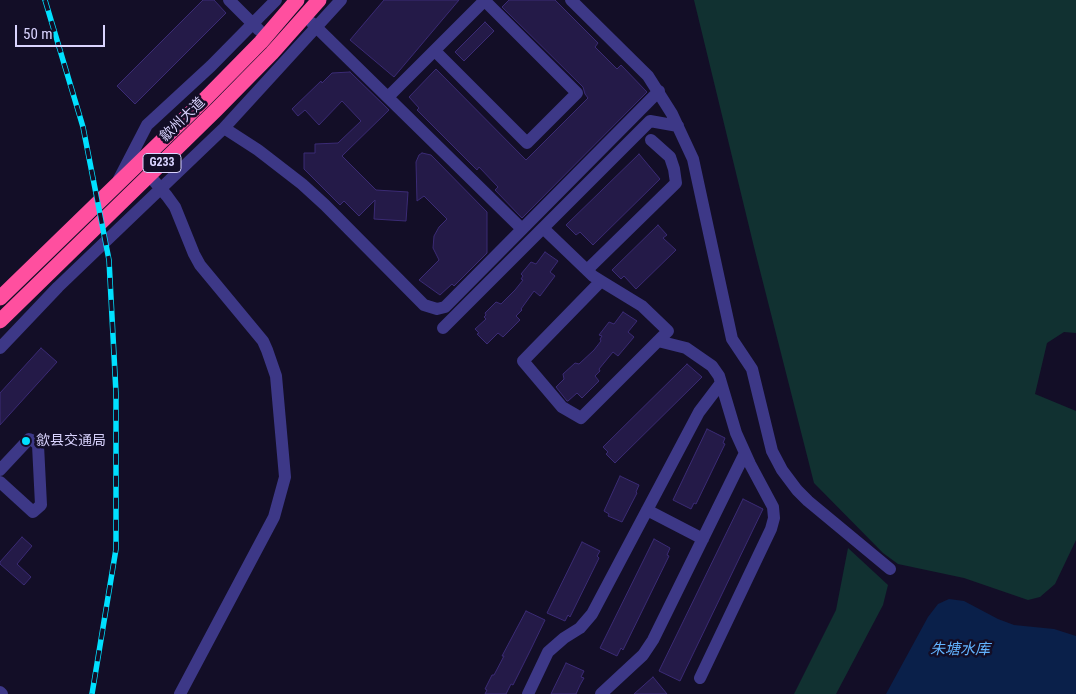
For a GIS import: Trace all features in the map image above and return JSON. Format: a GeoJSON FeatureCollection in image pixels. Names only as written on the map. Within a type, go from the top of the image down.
{"type":"FeatureCollection","features":[{"type":"Feature","properties":{"kind":"highway","name":"歙州大道"},"geometry":{"type":"LineString","coordinates":[[1,296],[205,99],[298,0]]}},
{"type":"Feature","properties":{"kind":"highway","name":"歙州大道"},"geometry":{"type":"LineString","coordinates":[[0,321],[260,66],[319,0]]}},
{"type":"Feature","properties":{"kind":"street"},"geometry":{"type":"LineString","coordinates":[[229,0],[266,36]]}},
{"type":"Feature","properties":{"kind":"street"},"geometry":{"type":"LineString","coordinates":[[116,184],[147,125],[211,66],[276,0]]}},
{"type":"Feature","properties":{"kind":"street"},"geometry":{"type":"LineString","coordinates":[[0,348],[58,287],[224,128],[341,0]]}},
{"type":"Feature","properties":{"kind":"street"},"geometry":{"type":"LineString","coordinates":[[388,97],[485,0],[577,93],[527,143],[435,51]]}},
{"type":"Feature","properties":{"kind":"street"},"geometry":{"type":"LineString","coordinates":[[571,0],[636,63],[659,91],[693,159],[732,339],[752,369],[772,451],[782,470],[797,490],[890,569]]}},
{"type":"Feature","properties":{"kind":"street"},"geometry":{"type":"LineString","coordinates":[[305,16],[522,229]]}},
{"type":"Feature","properties":{"kind":"street"},"geometry":{"type":"LineString","coordinates":[[224,128],[258,150],[302,184],[424,305],[432,309],[445,308],[659,91]]}},
{"type":"Feature","properties":{"kind":"street"},"geometry":{"type":"LineString","coordinates":[[443,328],[650,121],[678,126]]}},
{"type":"Feature","properties":{"kind":"street"},"geometry":{"type":"LineString","coordinates":[[586,270],[676,183],[670,157],[651,140]]}},
{"type":"Feature","properties":{"kind":"street"},"geometry":{"type":"LineString","coordinates":[[149,175],[161,188],[180,218],[200,265],[263,341],[276,376],[285,477],[274,518],[180,694]]}},
{"type":"Feature","properties":{"kind":"street"},"geometry":{"type":"LineString","coordinates":[[543,228],[586,270],[642,306],[668,330],[581,418],[562,407],[523,361],[601,281]]}},
{"type":"Feature","properties":{"kind":"street"},"geometry":{"type":"LineString","coordinates":[[658,341],[686,348],[712,366],[719,376],[730,414],[745,453],[772,508],[774,518],[700,678]]}},
{"type":"Feature","properties":{"kind":"street"},"geometry":{"type":"LineString","coordinates":[[528,694],[548,652],[558,642],[580,628],[592,614],[699,412],[721,383]]}},
{"type":"Feature","properties":{"kind":"street"},"geometry":{"type":"LineString","coordinates":[[0,470],[29,439],[34,441],[38,445],[41,505],[33,512],[0,482]]}},
{"type":"Feature","properties":{"kind":"street"},"geometry":{"type":"LineString","coordinates":[[602,694],[648,648],[745,453]]}},
{"type":"Feature","properties":{"kind":"street"},"geometry":{"type":"LineString","coordinates":[[647,510],[702,539]]}},
{"type":"Feature","properties":{"kind":"green space"},"geometry":{"type":"Polygon","coordinates":[[[694,0],[1076,0],[1076,333],[1064,332],[1047,343],[1035,394],[1076,411],[1076,540],[1055,584],[1040,597],[1028,600],[964,578],[898,564],[883,553],[814,483],[694,0]]]}},
{"type":"Feature","properties":{"kind":"green space"},"geometry":{"type":"Polygon","coordinates":[[[848,548],[888,585],[883,605],[836,694],[794,694],[836,610],[848,548]]]}},
{"type":"Feature","properties":{"kind":"water","name":"朱塘水库"},"geometry":{"type":"Polygon","coordinates":[[[949,599],[964,601],[998,619],[1014,625],[1054,629],[1076,636],[1076,694],[886,694],[928,617],[938,604],[949,599]]]}},
{"type":"Feature","properties":{"kind":"building"},"geometry":{"type":"Polygon","coordinates":[[[203,0],[214,0],[226,13],[135,104],[117,86],[203,0]]]}},
{"type":"Feature","properties":{"kind":"building"},"geometry":{"type":"Polygon","coordinates":[[[384,0],[459,0],[394,77],[350,40],[384,0]]]}},
{"type":"Feature","properties":{"kind":"building"},"geometry":{"type":"Polygon","coordinates":[[[509,0],[555,0],[598,43],[595,47],[617,69],[621,65],[647,92],[522,218],[495,190],[498,187],[479,167],[477,170],[417,110],[419,108],[409,97],[436,69],[526,160],[588,98],[583,87],[502,7],[509,0]]]}},
{"type":"Feature","properties":{"kind":"building"},"geometry":{"type":"Polygon","coordinates":[[[485,22],[494,31],[464,61],[455,52],[485,22]]]}},
{"type":"Feature","properties":{"kind":"building"},"geometry":{"type":"Polygon","coordinates":[[[350,72],[389,110],[342,156],[376,190],[408,192],[406,221],[374,219],[375,200],[359,216],[344,201],[340,205],[304,169],[304,153],[315,153],[315,144],[338,143],[361,121],[342,101],[319,125],[305,110],[298,116],[292,109],[332,73],[350,72]]]}},
{"type":"Feature","properties":{"kind":"building"},"geometry":{"type":"Polygon","coordinates":[[[422,153],[431,155],[487,212],[487,253],[454,286],[452,284],[440,295],[419,280],[439,260],[433,248],[434,236],[447,219],[424,196],[417,201],[416,162],[422,153]]]}},
{"type":"Feature","properties":{"kind":"building"},"geometry":{"type":"Polygon","coordinates":[[[639,154],[660,179],[593,245],[580,232],[576,235],[566,225],[639,154]]]}},
{"type":"Feature","properties":{"kind":"building"},"geometry":{"type":"Polygon","coordinates":[[[658,225],[667,235],[663,238],[676,250],[636,289],[624,276],[621,279],[612,270],[658,225]]]}},
{"type":"Feature","properties":{"kind":"building"},"geometry":{"type":"Polygon","coordinates":[[[545,252],[558,261],[550,272],[555,276],[540,296],[534,291],[516,316],[520,320],[503,337],[498,333],[487,344],[477,334],[479,333],[475,329],[486,319],[484,317],[485,313],[496,302],[501,304],[515,290],[523,280],[521,279],[523,276],[521,274],[531,262],[536,264],[545,252]]]}},
{"type":"Feature","properties":{"kind":"building"},"geometry":{"type":"Polygon","coordinates":[[[623,312],[637,321],[628,332],[634,337],[618,356],[613,352],[595,376],[599,381],[582,398],[577,393],[567,401],[556,387],[564,379],[563,374],[575,363],[579,364],[594,350],[601,341],[602,336],[599,335],[609,322],[614,324],[623,312]]]}},
{"type":"Feature","properties":{"kind":"building"},"geometry":{"type":"Polygon","coordinates":[[[41,348],[57,362],[0,425],[0,393],[41,348]]]}},
{"type":"Feature","properties":{"kind":"building"},"geometry":{"type":"Polygon","coordinates":[[[687,364],[702,377],[615,463],[606,454],[608,452],[603,447],[687,364]]]}},
{"type":"Feature","properties":{"kind":"building"},"geometry":{"type":"Polygon","coordinates":[[[707,429],[725,438],[723,443],[725,444],[696,504],[694,503],[691,509],[673,500],[707,429]]]}},
{"type":"Feature","properties":{"kind":"building"},"geometry":{"type":"Polygon","coordinates":[[[620,476],[639,485],[637,493],[622,522],[608,516],[609,514],[604,511],[620,476]]]}},
{"type":"Feature","properties":{"kind":"building"},"geometry":{"type":"Polygon","coordinates":[[[743,499],[763,509],[680,681],[659,671],[743,499]]]}},
{"type":"Feature","properties":{"kind":"building"},"geometry":{"type":"Polygon","coordinates":[[[22,537],[32,546],[17,564],[31,577],[24,585],[0,564],[22,537]]]}},
{"type":"Feature","properties":{"kind":"building"},"geometry":{"type":"Polygon","coordinates":[[[654,539],[670,548],[667,555],[669,556],[623,650],[621,648],[617,656],[600,648],[654,539]]]}},
{"type":"Feature","properties":{"kind":"building"},"geometry":{"type":"Polygon","coordinates":[[[582,542],[600,551],[597,556],[599,558],[570,617],[568,615],[565,621],[547,613],[582,542]]]}},
{"type":"Feature","properties":{"kind":"building"},"geometry":{"type":"Polygon","coordinates":[[[526,611],[545,620],[531,649],[513,685],[511,684],[506,694],[485,694],[487,690],[485,689],[526,611]]]}},
{"type":"Feature","properties":{"kind":"building"},"geometry":{"type":"Polygon","coordinates":[[[566,663],[584,671],[581,677],[584,678],[576,694],[551,694],[566,663]]]}},
{"type":"Feature","properties":{"kind":"building"},"geometry":{"type":"Polygon","coordinates":[[[653,677],[667,694],[634,694],[653,677]]]}},
{"type":"Feature","properties":{"kind":"railway"},"geometry":{"type":"LineString","coordinates":[[45,0],[83,127],[109,260],[116,393],[116,549],[92,694]]}},
{"type":"Feature","properties":{"kind":"place","name":"歙县交通局"},"geometry":{"type":"Point","coordinates":[26,441]}}]}
